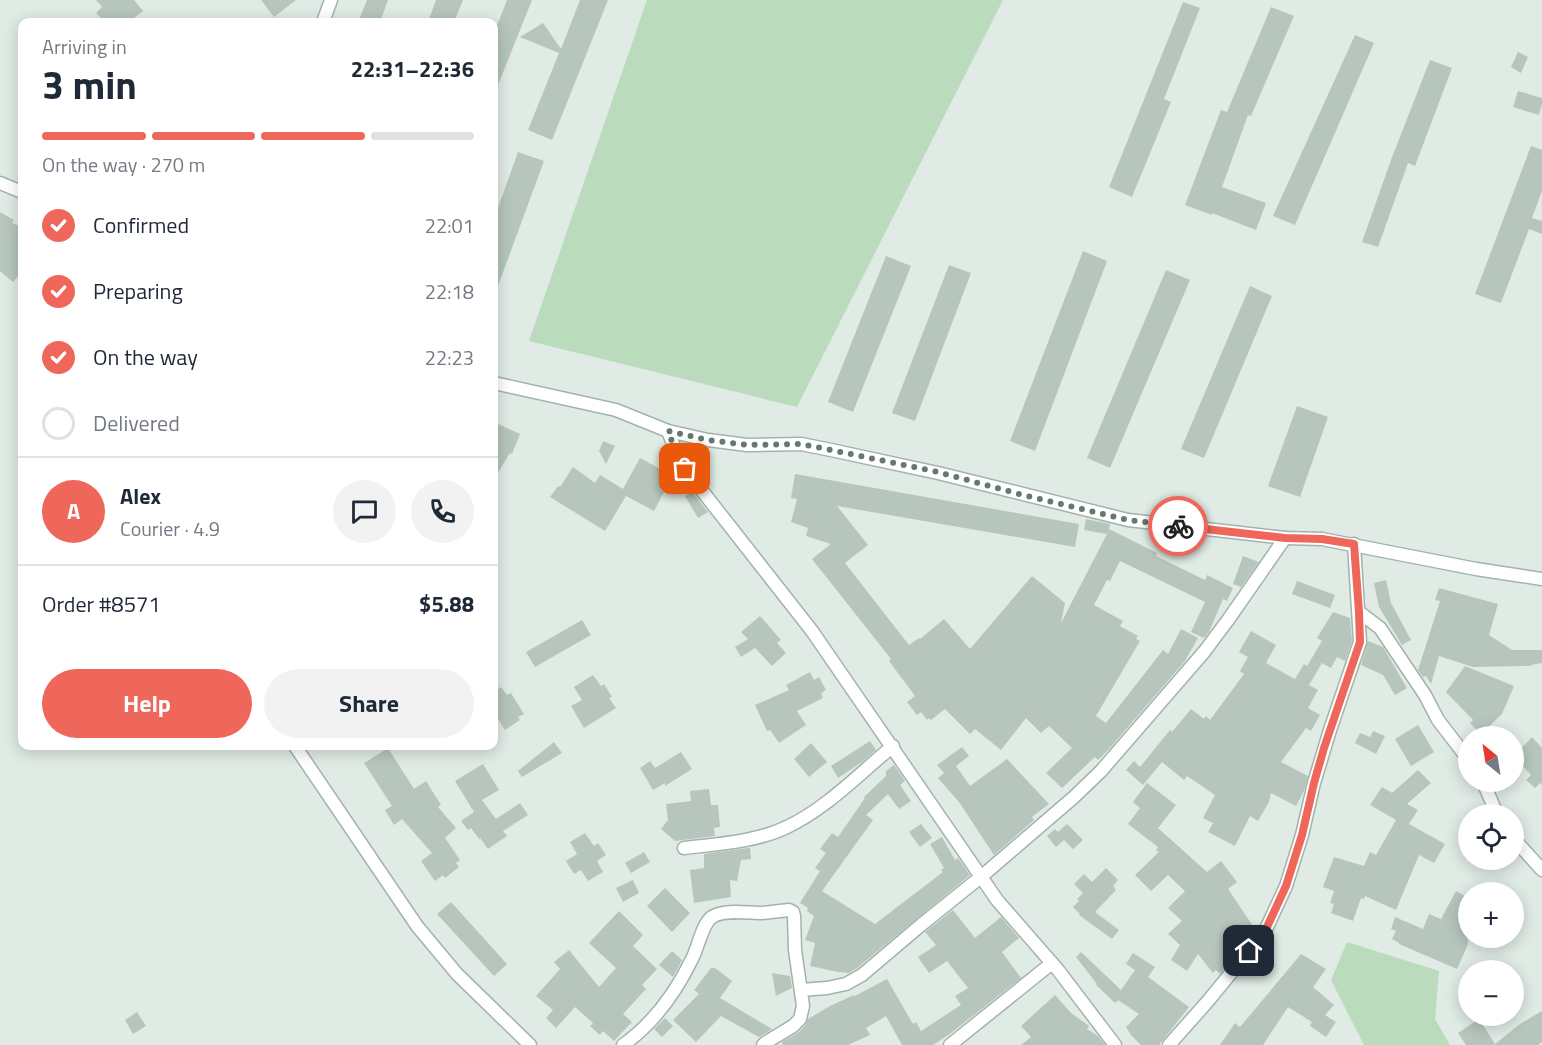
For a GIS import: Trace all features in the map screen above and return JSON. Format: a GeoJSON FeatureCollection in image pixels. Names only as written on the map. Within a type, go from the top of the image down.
{"type":"FeatureCollection","features":[{"type":"Feature","properties":{"kind":"street"},"geometry":{"type":"LineString","coordinates":[[324,18],[331,0]]}},
{"type":"Feature","properties":{"kind":"street"},"geometry":{"type":"LineString","coordinates":[[0,183],[18,190]]}},
{"type":"Feature","properties":{"kind":"street"},"geometry":{"type":"LineString","coordinates":[[498,383],[615,410],[668,431],[708,440],[737,444],[801,444],[938,472],[1128,520],[1285,538],[1322,539],[1542,579]]}},
{"type":"Feature","properties":{"kind":"street"},"geometry":{"type":"LineString","coordinates":[[668,431],[685,469],[813,631],[997,900],[1052,963],[1115,1045]]}},
{"type":"Feature","properties":{"kind":"street"},"geometry":{"type":"LineString","coordinates":[[801,990],[846,984],[862,975],[1074,797],[1109,763],[1210,644],[1285,538]]}},
{"type":"Feature","properties":{"kind":"street"},"geometry":{"type":"LineString","coordinates":[[1168,1045],[1208,1001],[1267,927],[1286,886],[1302,835],[1323,751],[1360,642],[1354,544]]}},
{"type":"Feature","properties":{"kind":"street"},"geometry":{"type":"LineString","coordinates":[[1359,612],[1380,628],[1425,695],[1438,720],[1458,746]]}},
{"type":"Feature","properties":{"kind":"street"},"geometry":{"type":"LineString","coordinates":[[684,848],[759,837],[786,828],[830,800],[893,746]]}},
{"type":"Feature","properties":{"kind":"street"},"geometry":{"type":"LineString","coordinates":[[298,750],[417,926],[457,974],[530,1045]]}},
{"type":"Feature","properties":{"kind":"street"},"geometry":{"type":"LineString","coordinates":[[1524,850],[1542,870]]}},
{"type":"Feature","properties":{"kind":"street"},"geometry":{"type":"LineString","coordinates":[[623,1045],[648,1025],[664,1005],[693,957],[707,922],[712,917],[723,913],[789,910],[793,912],[795,951],[803,1006],[800,1019],[793,1026],[763,1045]]}},
{"type":"Feature","properties":{"kind":"street"},"geometry":{"type":"LineString","coordinates":[[950,1045],[1052,963]]}},
{"type":"Feature","properties":{"kind":"green space"},"geometry":{"type":"Polygon","coordinates":[[[647,0],[1003,0],[797,407],[529,341],[647,0]]]}},
{"type":"Feature","properties":{"kind":"green space"},"geometry":{"type":"Polygon","coordinates":[[[1347,942],[1439,971],[1435,1019],[1450,1045],[1364,1045],[1331,980],[1347,942]]]}},
{"type":"Feature","properties":{"kind":"building"},"geometry":{"type":"Polygon","coordinates":[[[96,0],[134,0],[143,11],[134,18],[101,18],[96,13],[102,7],[96,0]]]}},
{"type":"Feature","properties":{"kind":"building"},"geometry":{"type":"Polygon","coordinates":[[[261,0],[296,0],[274,17],[261,0]]]}},
{"type":"Feature","properties":{"kind":"building"},"geometry":{"type":"Polygon","coordinates":[[[367,0],[388,0],[381,18],[360,18],[367,0]]]}},
{"type":"Feature","properties":{"kind":"building"},"geometry":{"type":"Polygon","coordinates":[[[436,0],[463,0],[456,18],[429,18],[436,0]]]}},
{"type":"Feature","properties":{"kind":"building"},"geometry":{"type":"Polygon","coordinates":[[[507,0],[532,0],[498,85],[498,23],[507,0]]]}},
{"type":"Feature","properties":{"kind":"building"},"geometry":{"type":"Polygon","coordinates":[[[580,0],[608,0],[552,140],[528,130],[559,53],[520,37],[543,23],[561,49],[580,0]]]}},
{"type":"Feature","properties":{"kind":"building"},"geometry":{"type":"Polygon","coordinates":[[[1183,2],[1200,8],[1164,99],[1171,102],[1132,197],[1109,187],[1183,2]]]}},
{"type":"Feature","properties":{"kind":"building"},"geometry":{"type":"Polygon","coordinates":[[[1271,7],[1294,16],[1251,116],[1248,115],[1222,187],[1266,203],[1256,230],[1185,205],[1221,110],[1227,112],[1271,7]]]}},
{"type":"Feature","properties":{"kind":"building"},"geometry":{"type":"Polygon","coordinates":[[[1355,35],[1374,43],[1295,225],[1273,216],[1355,35]]]}},
{"type":"Feature","properties":{"kind":"building"},"geometry":{"type":"Polygon","coordinates":[[[1518,52],[1528,57],[1521,73],[1511,67],[1518,52]]]}},
{"type":"Feature","properties":{"kind":"building"},"geometry":{"type":"Polygon","coordinates":[[[1430,60],[1452,68],[1415,166],[1408,163],[1378,247],[1362,242],[1391,160],[1430,60]]]}},
{"type":"Feature","properties":{"kind":"building"},"geometry":{"type":"Polygon","coordinates":[[[1518,91],[1542,98],[1539,115],[1513,107],[1518,91]]]}},
{"type":"Feature","properties":{"kind":"building"},"geometry":{"type":"Polygon","coordinates":[[[1531,146],[1542,150],[1542,191],[1532,218],[1542,221],[1542,234],[1529,229],[1501,303],[1475,294],[1531,146]]]}},
{"type":"Feature","properties":{"kind":"building"},"geometry":{"type":"Polygon","coordinates":[[[518,152],[544,161],[498,286],[498,208],[518,152]]]}},
{"type":"Feature","properties":{"kind":"building"},"geometry":{"type":"Polygon","coordinates":[[[0,212],[14,220],[12,223],[18,225],[18,276],[13,282],[0,271],[0,212]]]}},
{"type":"Feature","properties":{"kind":"building"},"geometry":{"type":"Polygon","coordinates":[[[1083,251],[1107,261],[1035,451],[1010,441],[1083,251]]]}},
{"type":"Feature","properties":{"kind":"building"},"geometry":{"type":"Polygon","coordinates":[[[886,256],[911,266],[853,412],[828,402],[886,256]]]}},
{"type":"Feature","properties":{"kind":"building"},"geometry":{"type":"Polygon","coordinates":[[[949,265],[971,273],[915,421],[892,413],[949,265]]]}},
{"type":"Feature","properties":{"kind":"building"},"geometry":{"type":"Polygon","coordinates":[[[1166,270],[1190,280],[1110,468],[1087,458],[1166,270]]]}},
{"type":"Feature","properties":{"kind":"building"},"geometry":{"type":"Polygon","coordinates":[[[1250,286],[1272,296],[1204,458],[1181,449],[1250,286]]]}},
{"type":"Feature","properties":{"kind":"building"},"geometry":{"type":"Polygon","coordinates":[[[1297,406],[1328,417],[1300,497],[1268,486],[1297,406]]]}},
{"type":"Feature","properties":{"kind":"building"},"geometry":{"type":"Polygon","coordinates":[[[498,424],[520,434],[512,454],[510,453],[498,472],[498,424]]]}},
{"type":"Feature","properties":{"kind":"building"},"geometry":{"type":"Polygon","coordinates":[[[603,441],[615,446],[606,464],[599,451],[603,441]]]}},
{"type":"Feature","properties":{"kind":"building"},"geometry":{"type":"Polygon","coordinates":[[[640,458],[669,474],[660,490],[664,492],[654,511],[626,496],[605,531],[550,497],[558,486],[560,487],[573,467],[595,483],[600,475],[623,489],[640,458]]]}},
{"type":"Feature","properties":{"kind":"building"},"geometry":{"type":"Polygon","coordinates":[[[795,474],[1079,524],[1075,547],[837,506],[868,545],[845,563],[909,645],[944,619],[970,649],[1032,576],[1065,603],[1061,623],[1107,534],[1084,530],[1086,519],[1110,524],[1109,529],[1157,553],[1156,556],[1205,580],[1207,575],[1233,588],[1227,601],[1223,599],[1209,632],[1204,638],[1191,632],[1205,602],[1120,561],[1094,605],[1123,621],[1120,626],[1138,636],[1136,639],[1140,641],[1096,716],[1106,723],[1163,650],[1168,654],[1181,629],[1198,638],[1185,661],[1109,749],[1098,760],[1095,757],[1062,788],[1046,773],[1072,748],[1049,726],[1041,733],[1026,718],[1001,750],[975,729],[970,734],[945,709],[931,720],[929,718],[927,720],[921,712],[917,715],[907,702],[915,696],[889,661],[891,659],[812,559],[831,544],[806,536],[808,528],[791,522],[797,499],[791,498],[795,474]]]}},
{"type":"Feature","properties":{"kind":"building"},"geometry":{"type":"Polygon","coordinates":[[[692,492],[708,512],[698,518],[685,496],[692,492]]]}},
{"type":"Feature","properties":{"kind":"building"},"geometry":{"type":"Polygon","coordinates":[[[1243,556],[1259,562],[1241,587],[1233,584],[1243,556]]]}},
{"type":"Feature","properties":{"kind":"building"},"geometry":{"type":"Polygon","coordinates":[[[1386,580],[1391,603],[1411,640],[1402,645],[1379,607],[1374,583],[1386,580]]]}},
{"type":"Feature","properties":{"kind":"building"},"geometry":{"type":"Polygon","coordinates":[[[1297,581],[1335,595],[1330,608],[1292,594],[1297,581]]]}},
{"type":"Feature","properties":{"kind":"building"},"geometry":{"type":"Polygon","coordinates":[[[1439,588],[1498,604],[1489,635],[1512,650],[1542,650],[1542,663],[1531,666],[1473,667],[1439,656],[1431,684],[1418,670],[1440,601],[1435,600],[1439,588]]]}},
{"type":"Feature","properties":{"kind":"building"},"geometry":{"type":"Polygon","coordinates":[[[1333,612],[1350,618],[1352,641],[1345,661],[1337,657],[1331,668],[1322,663],[1309,685],[1318,690],[1308,708],[1320,715],[1311,731],[1306,728],[1281,762],[1308,776],[1304,791],[1296,806],[1271,793],[1269,802],[1258,821],[1250,816],[1235,846],[1208,832],[1213,823],[1203,818],[1215,795],[1187,776],[1184,780],[1162,762],[1143,785],[1126,770],[1134,761],[1140,767],[1170,730],[1172,732],[1191,709],[1204,719],[1206,716],[1210,720],[1244,674],[1240,671],[1248,657],[1239,652],[1251,631],[1276,645],[1266,663],[1295,679],[1304,664],[1307,666],[1322,641],[1317,638],[1333,612]]]}},
{"type":"Feature","properties":{"kind":"building"},"geometry":{"type":"Polygon","coordinates":[[[760,616],[781,640],[777,643],[786,653],[772,666],[755,648],[741,657],[735,647],[748,639],[741,632],[760,616]]]}},
{"type":"Feature","properties":{"kind":"building"},"geometry":{"type":"Polygon","coordinates":[[[582,620],[591,635],[535,667],[526,652],[582,620]]]}},
{"type":"Feature","properties":{"kind":"building"},"geometry":{"type":"Polygon","coordinates":[[[1368,641],[1383,647],[1407,688],[1395,695],[1383,675],[1361,665],[1368,641]]]}},
{"type":"Feature","properties":{"kind":"building"},"geometry":{"type":"Polygon","coordinates":[[[1465,666],[1514,686],[1502,714],[1489,726],[1473,726],[1470,723],[1473,720],[1446,692],[1465,666]]]}},
{"type":"Feature","properties":{"kind":"building"},"geometry":{"type":"Polygon","coordinates":[[[810,672],[814,680],[819,677],[826,690],[821,693],[823,698],[797,711],[806,725],[779,743],[770,730],[767,731],[755,705],[789,690],[786,685],[810,672]]]}},
{"type":"Feature","properties":{"kind":"building"},"geometry":{"type":"Polygon","coordinates":[[[593,675],[601,686],[604,684],[616,708],[584,728],[571,706],[582,700],[574,687],[593,675]]]}},
{"type":"Feature","properties":{"kind":"building"},"geometry":{"type":"Polygon","coordinates":[[[501,687],[507,695],[511,693],[524,714],[518,717],[520,720],[505,730],[498,719],[498,689],[501,687]]]}},
{"type":"Feature","properties":{"kind":"building"},"geometry":{"type":"Polygon","coordinates":[[[1418,725],[1434,752],[1411,766],[1395,739],[1418,725]]]}},
{"type":"Feature","properties":{"kind":"building"},"geometry":{"type":"Polygon","coordinates":[[[1373,731],[1385,736],[1376,754],[1355,743],[1360,733],[1370,737],[1373,731]]]}},
{"type":"Feature","properties":{"kind":"building"},"geometry":{"type":"Polygon","coordinates":[[[1532,737],[1542,748],[1542,785],[1540,783],[1535,788],[1526,780],[1531,775],[1524,767],[1524,745],[1532,737]]]}},
{"type":"Feature","properties":{"kind":"building"},"geometry":{"type":"Polygon","coordinates":[[[870,741],[876,750],[838,778],[831,766],[870,741]]]}},
{"type":"Feature","properties":{"kind":"building"},"geometry":{"type":"Polygon","coordinates":[[[554,742],[562,753],[522,777],[518,771],[554,742]]]}},
{"type":"Feature","properties":{"kind":"building"},"geometry":{"type":"Polygon","coordinates":[[[811,743],[827,762],[809,777],[794,759],[811,743]]]}},
{"type":"Feature","properties":{"kind":"building"},"geometry":{"type":"Polygon","coordinates":[[[962,747],[969,756],[956,766],[970,786],[1007,759],[1049,804],[1032,817],[1034,820],[994,855],[959,802],[938,778],[944,773],[937,765],[962,747]]]}},
{"type":"Feature","properties":{"kind":"building"},"geometry":{"type":"Polygon","coordinates":[[[385,750],[389,750],[414,789],[426,781],[441,805],[438,807],[456,828],[445,838],[460,860],[456,863],[459,867],[445,878],[443,875],[435,881],[421,861],[432,853],[402,819],[394,825],[385,810],[392,806],[364,763],[385,750]]]}},
{"type":"Feature","properties":{"kind":"building"},"geometry":{"type":"Polygon","coordinates":[[[681,752],[692,769],[665,786],[665,783],[653,790],[640,768],[650,761],[655,768],[681,752]]]}},
{"type":"Feature","properties":{"kind":"building"},"geometry":{"type":"Polygon","coordinates":[[[483,764],[499,790],[482,800],[496,819],[520,803],[528,815],[503,831],[507,836],[488,849],[471,828],[468,830],[461,821],[474,812],[455,781],[483,764]]]}},
{"type":"Feature","properties":{"kind":"building"},"geometry":{"type":"Polygon","coordinates":[[[894,765],[905,781],[900,785],[911,801],[899,809],[888,794],[866,815],[873,820],[822,891],[875,924],[943,872],[941,870],[944,868],[930,844],[942,837],[955,860],[958,858],[970,875],[849,973],[810,966],[815,943],[805,940],[814,916],[800,903],[820,871],[815,868],[826,853],[820,849],[832,833],[838,837],[864,797],[894,765]]]}},
{"type":"Feature","properties":{"kind":"building"},"geometry":{"type":"Polygon","coordinates":[[[1418,770],[1431,783],[1407,804],[1418,810],[1409,824],[1445,844],[1434,863],[1419,855],[1396,910],[1365,896],[1364,899],[1361,898],[1353,921],[1331,913],[1334,904],[1330,903],[1334,891],[1323,887],[1334,857],[1364,866],[1370,852],[1376,855],[1396,820],[1370,805],[1382,787],[1392,793],[1418,770]]]}},
{"type":"Feature","properties":{"kind":"building"},"geometry":{"type":"Polygon","coordinates":[[[1147,783],[1176,805],[1158,828],[1207,872],[1221,861],[1237,882],[1228,889],[1253,926],[1231,940],[1239,950],[1220,974],[1216,970],[1213,973],[1198,954],[1187,971],[1171,960],[1180,945],[1168,934],[1182,921],[1168,908],[1185,891],[1168,875],[1151,891],[1135,875],[1159,852],[1156,850],[1158,847],[1128,824],[1140,808],[1133,802],[1147,783]]]}},
{"type":"Feature","properties":{"kind":"building"},"geometry":{"type":"Polygon","coordinates":[[[709,789],[711,805],[718,805],[720,827],[714,828],[715,836],[675,841],[661,829],[668,820],[666,804],[691,801],[690,791],[709,789]]]}},
{"type":"Feature","properties":{"kind":"building"},"geometry":{"type":"Polygon","coordinates":[[[921,824],[932,838],[920,847],[909,832],[921,824]]]}},
{"type":"Feature","properties":{"kind":"building"},"geometry":{"type":"Polygon","coordinates":[[[1067,824],[1083,840],[1073,849],[1064,840],[1056,847],[1047,836],[1055,829],[1058,832],[1067,824]]]}},
{"type":"Feature","properties":{"kind":"building"},"geometry":{"type":"Polygon","coordinates":[[[585,833],[594,846],[598,843],[606,855],[597,861],[603,872],[588,881],[581,870],[574,874],[566,861],[577,854],[570,842],[585,833]]]}},
{"type":"Feature","properties":{"kind":"building"},"geometry":{"type":"Polygon","coordinates":[[[750,848],[751,859],[741,860],[737,881],[730,880],[731,897],[694,903],[690,870],[704,868],[704,854],[750,848]]]}},
{"type":"Feature","properties":{"kind":"building"},"geometry":{"type":"Polygon","coordinates":[[[644,852],[650,862],[631,873],[625,863],[644,852]]]}},
{"type":"Feature","properties":{"kind":"building"},"geometry":{"type":"Polygon","coordinates":[[[1106,868],[1118,880],[1113,886],[1116,890],[1095,912],[1119,930],[1112,939],[1079,915],[1073,907],[1083,893],[1074,884],[1084,874],[1092,882],[1106,868]]]}},
{"type":"Feature","properties":{"kind":"building"},"geometry":{"type":"Polygon","coordinates":[[[633,880],[639,893],[623,902],[616,888],[633,880]]]}},
{"type":"Feature","properties":{"kind":"building"},"geometry":{"type":"Polygon","coordinates":[[[665,888],[690,913],[672,932],[647,906],[665,888]]]}},
{"type":"Feature","properties":{"kind":"building"},"geometry":{"type":"Polygon","coordinates":[[[1456,891],[1458,892],[1458,948],[1466,948],[1461,960],[1458,960],[1457,969],[1392,939],[1396,931],[1391,929],[1395,917],[1423,929],[1429,914],[1441,919],[1456,891]]]}},
{"type":"Feature","properties":{"kind":"building"},"geometry":{"type":"Polygon","coordinates":[[[451,902],[507,964],[494,976],[437,914],[451,902]]]}},
{"type":"Feature","properties":{"kind":"building"},"geometry":{"type":"Polygon","coordinates":[[[953,910],[975,938],[1001,917],[1019,938],[1002,952],[1021,978],[933,1045],[902,1045],[886,1016],[866,1028],[870,1035],[848,1045],[783,1045],[782,1042],[799,1032],[808,1019],[887,979],[913,1024],[916,1022],[921,1031],[961,1005],[955,996],[968,988],[947,961],[929,973],[918,957],[936,945],[925,932],[953,910]]]}},
{"type":"Feature","properties":{"kind":"building"},"geometry":{"type":"Polygon","coordinates":[[[619,911],[643,935],[633,946],[657,969],[642,985],[646,989],[623,1014],[632,1022],[614,1041],[603,1031],[600,1035],[590,1026],[593,1023],[575,1007],[556,1028],[546,1018],[553,1010],[536,996],[560,969],[554,962],[569,950],[599,987],[616,968],[589,943],[619,911]]]}},
{"type":"Feature","properties":{"kind":"building"},"geometry":{"type":"Polygon","coordinates":[[[672,951],[682,960],[673,977],[659,965],[672,951]]]}},
{"type":"Feature","properties":{"kind":"building"},"geometry":{"type":"Polygon","coordinates":[[[1081,952],[1121,990],[1135,970],[1126,964],[1133,953],[1155,967],[1148,977],[1189,1007],[1159,1045],[1141,1045],[1131,1035],[1126,1027],[1139,1014],[1118,1000],[1115,1003],[1096,985],[1076,957],[1081,952]]]}},
{"type":"Feature","properties":{"kind":"building"},"geometry":{"type":"Polygon","coordinates":[[[1301,954],[1326,969],[1313,987],[1334,1005],[1325,1015],[1336,1022],[1326,1037],[1310,1026],[1312,1022],[1288,1007],[1263,1045],[1220,1045],[1235,1023],[1240,1027],[1301,954]]]}},
{"type":"Feature","properties":{"kind":"building"},"geometry":{"type":"Polygon","coordinates":[[[711,968],[715,968],[732,981],[720,998],[772,1029],[759,1037],[721,1016],[696,1042],[673,1020],[699,994],[694,990],[711,968]]]}},
{"type":"Feature","properties":{"kind":"building"},"geometry":{"type":"Polygon","coordinates":[[[772,973],[790,976],[792,988],[776,996],[772,973]]]}},
{"type":"Feature","properties":{"kind":"building"},"geometry":{"type":"Polygon","coordinates":[[[1055,995],[1071,1013],[1089,1026],[1087,1029],[1098,1036],[1105,1045],[1021,1045],[1031,1037],[1021,1026],[1055,995]]]}},
{"type":"Feature","properties":{"kind":"building"},"geometry":{"type":"Polygon","coordinates":[[[1542,1011],[1542,1042],[1538,1045],[1466,1045],[1458,1033],[1468,1026],[1483,1026],[1495,1044],[1518,1026],[1524,1026],[1524,1022],[1542,1011]]]}},
{"type":"Feature","properties":{"kind":"building"},"geometry":{"type":"Polygon","coordinates":[[[137,1012],[146,1026],[133,1034],[125,1020],[137,1012]]]}},
{"type":"Feature","properties":{"kind":"building"},"geometry":{"type":"Polygon","coordinates":[[[665,1018],[673,1026],[662,1037],[654,1029],[665,1018]]]}},
{"type":"Feature","properties":{"kind":"way so far"},"geometry":{"type":"LineString","coordinates":[[685,469],[668,431],[708,440],[747,445],[801,444],[938,472],[1128,520],[1178,526]]}},
{"type":"Feature","properties":{"kind":"route"},"geometry":{"type":"LineString","coordinates":[[1178,526],[1354,544],[1360,642],[1324,748],[1302,835],[1286,886],[1267,927],[1249,951]]}}]}
